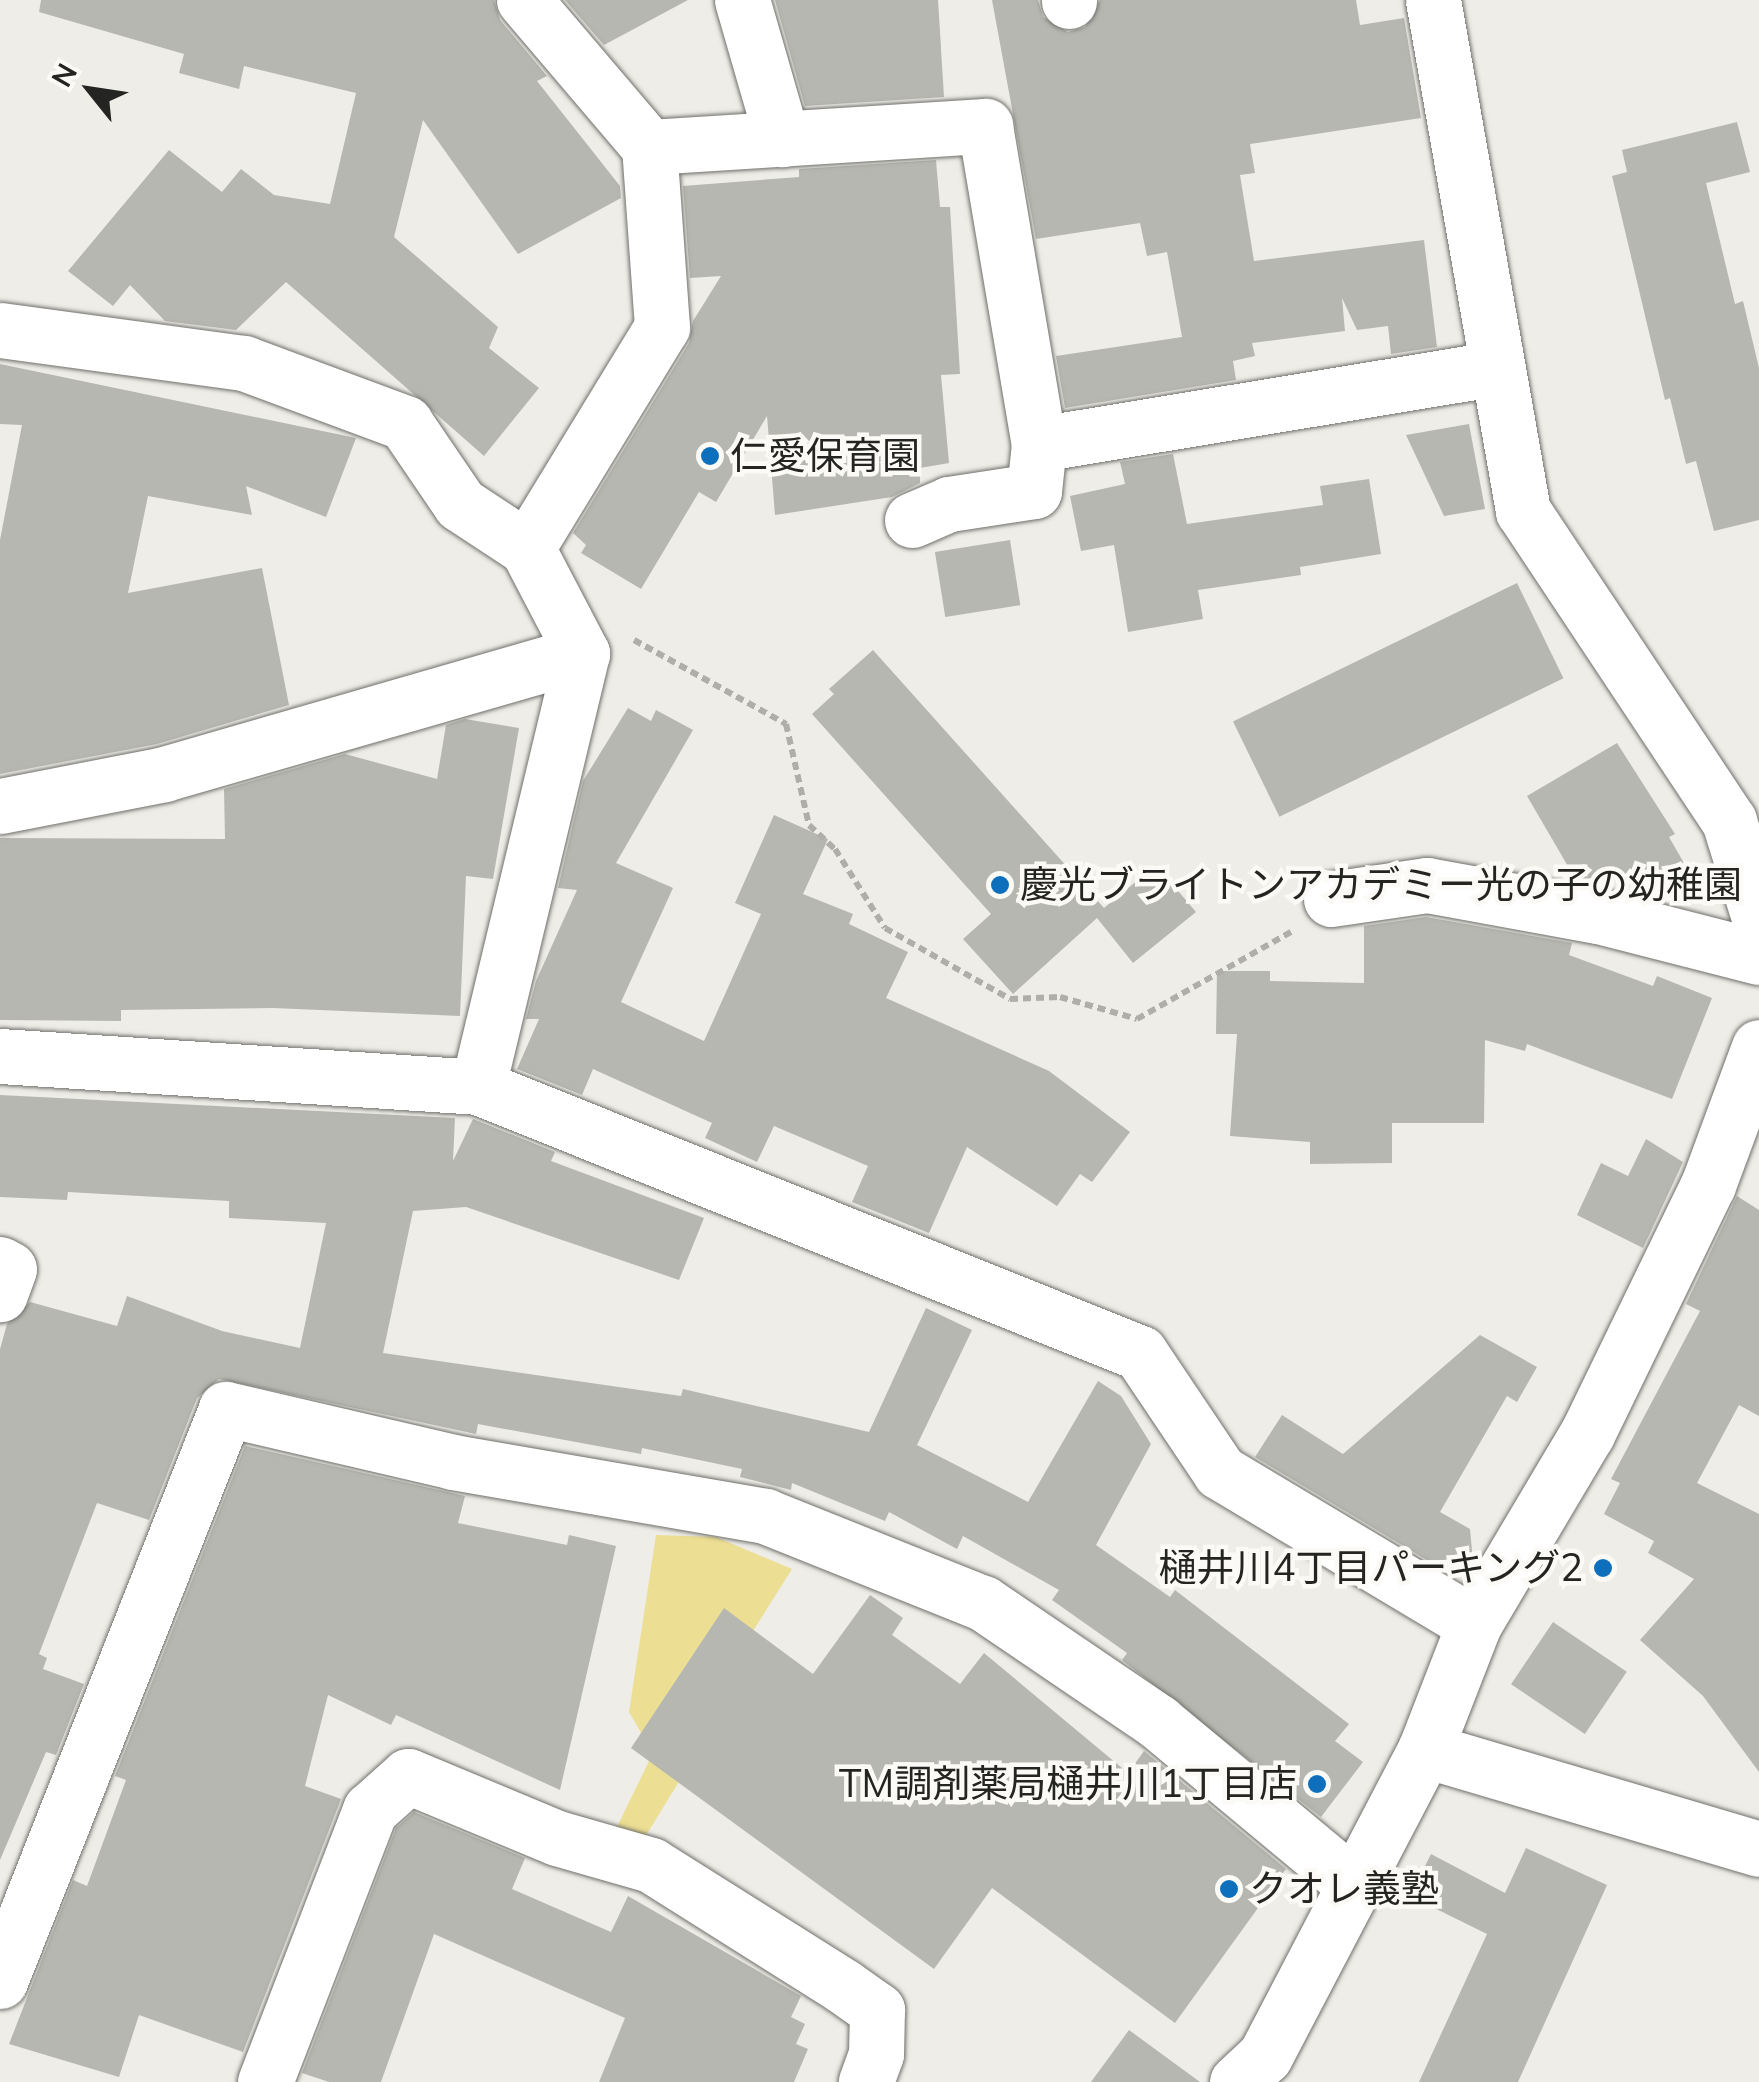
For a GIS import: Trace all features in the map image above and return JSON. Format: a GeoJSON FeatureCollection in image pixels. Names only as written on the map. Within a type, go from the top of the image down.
{"type":"FeatureCollection","features":[{"type":"Feature","properties":{"kind":"street"},"geometry":{"type":"LineString","coordinates":[[524,0],[649,148],[662,326],[527,548]]}},
{"type":"Feature","properties":{"kind":"street"},"geometry":{"type":"LineString","coordinates":[[742,0],[782,139]]}},
{"type":"Feature","properties":{"kind":"street"},"geometry":{"type":"LineString","coordinates":[[1433,0],[1493,369],[1523,511],[1573,596],[1729,821],[1759,918]]}},
{"type":"Feature","properties":{"kind":"street"},"geometry":{"type":"LineString","coordinates":[[649,148],[984,126],[1038,444],[1034,491],[949,504],[912,520]]}},
{"type":"Feature","properties":{"kind":"street"},"geometry":{"type":"LineString","coordinates":[[0,330],[244,363],[405,423],[460,504],[527,548],[582,653],[478,1087]]}},
{"type":"Feature","properties":{"kind":"street"},"geometry":{"type":"LineString","coordinates":[[1038,444],[1493,369]]}},
{"type":"Feature","properties":{"kind":"street"},"geometry":{"type":"LineString","coordinates":[[0,806],[164,774],[582,653]]}},
{"type":"Feature","properties":{"kind":"street"},"geometry":{"type":"LineString","coordinates":[[1331,899],[1426,885],[1598,916],[1759,958]]}},
{"type":"Feature","properties":{"kind":"street"},"geometry":{"type":"LineString","coordinates":[[1238,2082],[1265,2056],[1352,1883],[1425,1750],[1474,1624],[1587,1434],[1708,1185],[1759,1046]]}},
{"type":"Feature","properties":{"kind":"street"},"geometry":{"type":"LineString","coordinates":[[0,1056],[478,1087],[1140,1353],[1220,1472],[1474,1624]]}},
{"type":"Feature","properties":{"kind":"street"},"geometry":{"type":"LineString","coordinates":[[0,1264],[8,1269],[0,1294]]}},
{"type":"Feature","properties":{"kind":"street"},"geometry":{"type":"LineString","coordinates":[[0,1981],[226,1409],[453,1462],[764,1516],[983,1602],[1158,1722],[1352,1883]]}},
{"type":"Feature","properties":{"kind":"street"},"geometry":{"type":"LineString","coordinates":[[1425,1750],[1759,1849]]}},
{"type":"Feature","properties":{"kind":"street"},"geometry":{"type":"LineString","coordinates":[[265,2082],[370,1810],[408,1776],[557,1838],[651,1864],[843,1986],[877,2010],[876,2054],[866,2082]]}},
{"type":"Feature","properties":{"kind":"path"},"geometry":{"type":"LineString","coordinates":[[582,653],[626,636],[786,724],[809,825],[835,850],[885,928],[1010,999],[1060,996],[1137,1019],[1254,955],[1331,899]]}},
{"type":"Feature","properties":{"kind":"shaded area"},"geometry":{"type":"Polygon","coordinates":[[[656,1535],[716,1537],[792,1569],[704,1709],[705,1739],[639,1847],[614,1833],[653,1753],[629,1712],[656,1535]]]}},
{"type":"Feature","properties":{"kind":"building"},"geometry":{"type":"Polygon","coordinates":[[[41,0],[494,0],[500,20],[547,76],[537,81],[620,186],[621,198],[518,254],[423,120],[394,237],[498,327],[489,348],[539,388],[484,456],[286,282],[236,330],[165,321],[130,285],[113,306],[68,271],[169,150],[222,192],[241,169],[274,195],[330,204],[356,93],[244,66],[239,89],[179,73],[184,54],[39,12],[41,0]]]}},
{"type":"Feature","properties":{"kind":"building"},"geometry":{"type":"Polygon","coordinates":[[[565,0],[688,0],[604,45],[565,0]]]}},
{"type":"Feature","properties":{"kind":"building"},"geometry":{"type":"Polygon","coordinates":[[[775,0],[938,0],[944,97],[805,106],[775,0]]]}},
{"type":"Feature","properties":{"kind":"building"},"geometry":{"type":"Polygon","coordinates":[[[992,0],[1038,0],[1043,17],[1068,32],[1085,27],[1100,0],[1356,0],[1360,25],[1404,18],[1421,118],[1250,144],[1255,173],[1240,175],[1254,261],[1424,240],[1437,347],[1391,354],[1388,326],[1357,330],[1342,298],[1345,331],[1252,343],[1255,356],[1233,361],[1236,380],[1065,408],[1056,356],[1182,337],[1167,252],[1147,256],[1140,223],[1036,239],[992,0]]]}},
{"type":"Feature","properties":{"kind":"building"},"geometry":{"type":"Polygon","coordinates":[[[1737,122],[1750,172],[1706,183],[1735,304],[1743,301],[1759,368],[1759,520],[1714,531],[1696,461],[1686,464],[1670,398],[1665,400],[1612,176],[1627,172],[1622,150],[1737,122]]]}},
{"type":"Feature","properties":{"kind":"building"},"geometry":{"type":"Polygon","coordinates":[[[936,160],[940,207],[950,207],[960,374],[941,375],[949,463],[920,468],[920,483],[892,497],[775,515],[767,416],[716,502],[699,492],[641,589],[581,553],[586,545],[573,533],[689,343],[693,321],[721,276],[690,278],[683,186],[799,177],[799,169],[936,160]]]}},
{"type":"Feature","properties":{"kind":"building"},"geometry":{"type":"Polygon","coordinates":[[[0,364],[356,438],[326,517],[246,486],[252,515],[148,496],[128,593],[262,568],[289,705],[157,744],[0,774],[0,540],[22,425],[0,424],[0,364]]]}},
{"type":"Feature","properties":{"kind":"building"},"geometry":{"type":"Polygon","coordinates":[[[1469,424],[1485,509],[1444,516],[1406,435],[1469,424]]]}},
{"type":"Feature","properties":{"kind":"building"},"geometry":{"type":"Polygon","coordinates":[[[1173,454],[1187,524],[1323,505],[1320,486],[1369,479],[1381,554],[1300,567],[1301,575],[1198,590],[1203,619],[1128,632],[1114,545],[1081,551],[1070,496],[1125,484],[1120,462],[1173,454]]]}},
{"type":"Feature","properties":{"kind":"building"},"geometry":{"type":"Polygon","coordinates":[[[1010,540],[1020,605],[945,617],[935,552],[1010,540]]]}},
{"type":"Feature","properties":{"kind":"building"},"geometry":{"type":"Polygon","coordinates":[[[1517,583],[1563,678],[1279,817],[1233,722],[1517,583]]]}},
{"type":"Feature","properties":{"kind":"building"},"geometry":{"type":"Polygon","coordinates":[[[873,650],[1104,908],[1156,865],[1196,912],[1133,963],[1097,918],[1013,994],[963,939],[991,914],[812,714],[834,694],[829,689],[873,650]]]}},
{"type":"Feature","properties":{"kind":"building"},"geometry":{"type":"Polygon","coordinates":[[[628,708],[651,721],[656,710],[693,730],[616,863],[673,888],[621,1002],[704,1041],[761,914],[735,903],[774,815],[828,839],[803,894],[853,914],[849,924],[908,952],[886,998],[1049,1071],[1130,1132],[1092,1182],[1080,1174],[1057,1206],[967,1147],[929,1233],[852,1202],[868,1166],[774,1126],[757,1162],[705,1138],[712,1123],[593,1069],[582,1095],[517,1069],[539,1019],[526,1019],[536,981],[577,890],[558,888],[583,781],[628,708]]]}},
{"type":"Feature","properties":{"kind":"building"},"geometry":{"type":"Polygon","coordinates":[[[465,719],[519,728],[493,879],[466,876],[460,1016],[273,1008],[121,1010],[121,1021],[0,1020],[0,838],[225,839],[224,789],[345,754],[437,779],[446,725],[465,719]]]}},
{"type":"Feature","properties":{"kind":"building"},"geometry":{"type":"Polygon","coordinates":[[[1617,743],[1675,834],[1669,837],[1688,870],[1653,891],[1638,866],[1605,886],[1576,880],[1527,796],[1617,743]]]}},
{"type":"Feature","properties":{"kind":"building"},"geometry":{"type":"Polygon","coordinates":[[[1426,917],[1572,943],[1569,955],[1653,986],[1657,976],[1712,998],[1672,1099],[1527,1044],[1525,1051],[1485,1040],[1484,1123],[1392,1123],[1392,1163],[1310,1164],[1310,1142],[1230,1136],[1237,1034],[1216,1034],[1217,971],[1270,971],[1270,981],[1364,983],[1364,926],[1426,917]]]}},
{"type":"Feature","properties":{"kind":"building"},"geometry":{"type":"Polygon","coordinates":[[[0,1095],[455,1118],[453,1161],[473,1119],[555,1152],[551,1161],[704,1218],[679,1280],[466,1207],[413,1211],[383,1353],[681,1396],[683,1389],[869,1432],[926,1308],[972,1330],[917,1445],[1028,1502],[1098,1381],[1121,1396],[1151,1444],[1096,1545],[1170,1597],[1175,1590],[1349,1724],[1335,1741],[1363,1762],[1321,1817],[1122,1660],[1127,1653],[1052,1600],[1059,1590],[963,1536],[957,1549],[889,1512],[885,1521],[792,1483],[791,1490],[740,1477],[742,1469],[642,1448],[641,1454],[478,1424],[476,1434],[219,1379],[197,1398],[149,1520],[97,1503],[39,1654],[47,1658],[43,1669],[84,1684],[56,1755],[46,1752],[0,1860],[0,1349],[7,1324],[30,1302],[117,1326],[127,1296],[222,1331],[300,1348],[326,1223],[229,1218],[229,1201],[68,1192],[67,1200],[0,1197],[0,1095]]]}},
{"type":"Feature","properties":{"kind":"building"},"geometry":{"type":"Polygon","coordinates":[[[1646,1139],[1683,1162],[1643,1248],[1577,1215],[1601,1163],[1628,1176],[1646,1139]]]}},
{"type":"Feature","properties":{"kind":"building"},"geometry":{"type":"Polygon","coordinates":[[[1737,1196],[1759,1210],[1759,1416],[1739,1405],[1697,1483],[1759,1514],[1759,1772],[1703,1696],[1640,1640],[1694,1579],[1648,1553],[1654,1541],[1604,1514],[1620,1483],[1611,1479],[1700,1311],[1686,1304],[1737,1196]]]}},
{"type":"Feature","properties":{"kind":"building"},"geometry":{"type":"Polygon","coordinates":[[[1480,1335],[1537,1367],[1517,1402],[1507,1396],[1440,1512],[1470,1529],[1473,1562],[1447,1572],[1255,1457],[1282,1415],[1343,1454],[1480,1335]]]}},
{"type":"Feature","properties":{"kind":"building"},"geometry":{"type":"Polygon","coordinates":[[[245,1446],[465,1496],[458,1523],[567,1545],[569,1535],[616,1546],[560,1790],[396,1715],[391,1725],[328,1695],[305,1786],[341,1799],[243,2052],[139,2015],[119,2077],[9,2044],[73,1880],[87,1886],[126,1780],[115,1776],[245,1446]]]}},
{"type":"Feature","properties":{"kind":"building"},"geometry":{"type":"Polygon","coordinates":[[[870,1595],[903,1618],[892,1635],[960,1684],[984,1653],[1128,1773],[1144,1751],[1286,1869],[1175,2023],[992,1888],[934,1969],[631,1748],[724,1608],[813,1674],[870,1595]]]}},
{"type":"Feature","properties":{"kind":"building"},"geometry":{"type":"Polygon","coordinates":[[[1553,1622],[1627,1672],[1585,1734],[1511,1684],[1553,1622]]]}},
{"type":"Feature","properties":{"kind":"building"},"geometry":{"type":"Polygon","coordinates":[[[414,1812],[525,1858],[512,1889],[611,1932],[628,1896],[801,1996],[791,2017],[805,2024],[796,2044],[808,2049],[794,2082],[599,2082],[625,2018],[434,1934],[381,2082],[329,2082],[302,2073],[396,1828],[414,1812]]]}},
{"type":"Feature","properties":{"kind":"building"},"geometry":{"type":"Polygon","coordinates":[[[1526,1848],[1607,1885],[1518,2082],[1419,2082],[1487,1934],[1410,1896],[1431,1854],[1505,1893],[1526,1848]]]}},
{"type":"Feature","properties":{"kind":"building"},"geometry":{"type":"Polygon","coordinates":[[[1129,2030],[1200,2082],[1091,2082],[1129,2030]]]}},
{"type":"Feature","properties":{"kind":"place","name":"仁愛保育園"},"geometry":{"type":"Point","coordinates":[710,456]}},
{"type":"Feature","properties":{"kind":"place","name":"慶光ブライトンアカデミー光の子の幼稚園"},"geometry":{"type":"Point","coordinates":[1000,885]}},
{"type":"Feature","properties":{"kind":"place","name":"樋井川4丁目パーキング2"},"geometry":{"type":"Point","coordinates":[1603,1568]}},
{"type":"Feature","properties":{"kind":"place","name":"TM調剤薬局樋井川1丁目店"},"geometry":{"type":"Point","coordinates":[1317,1784]}},
{"type":"Feature","properties":{"kind":"place","name":"クオレ義塾"},"geometry":{"type":"Point","coordinates":[1229,1889]}}]}
